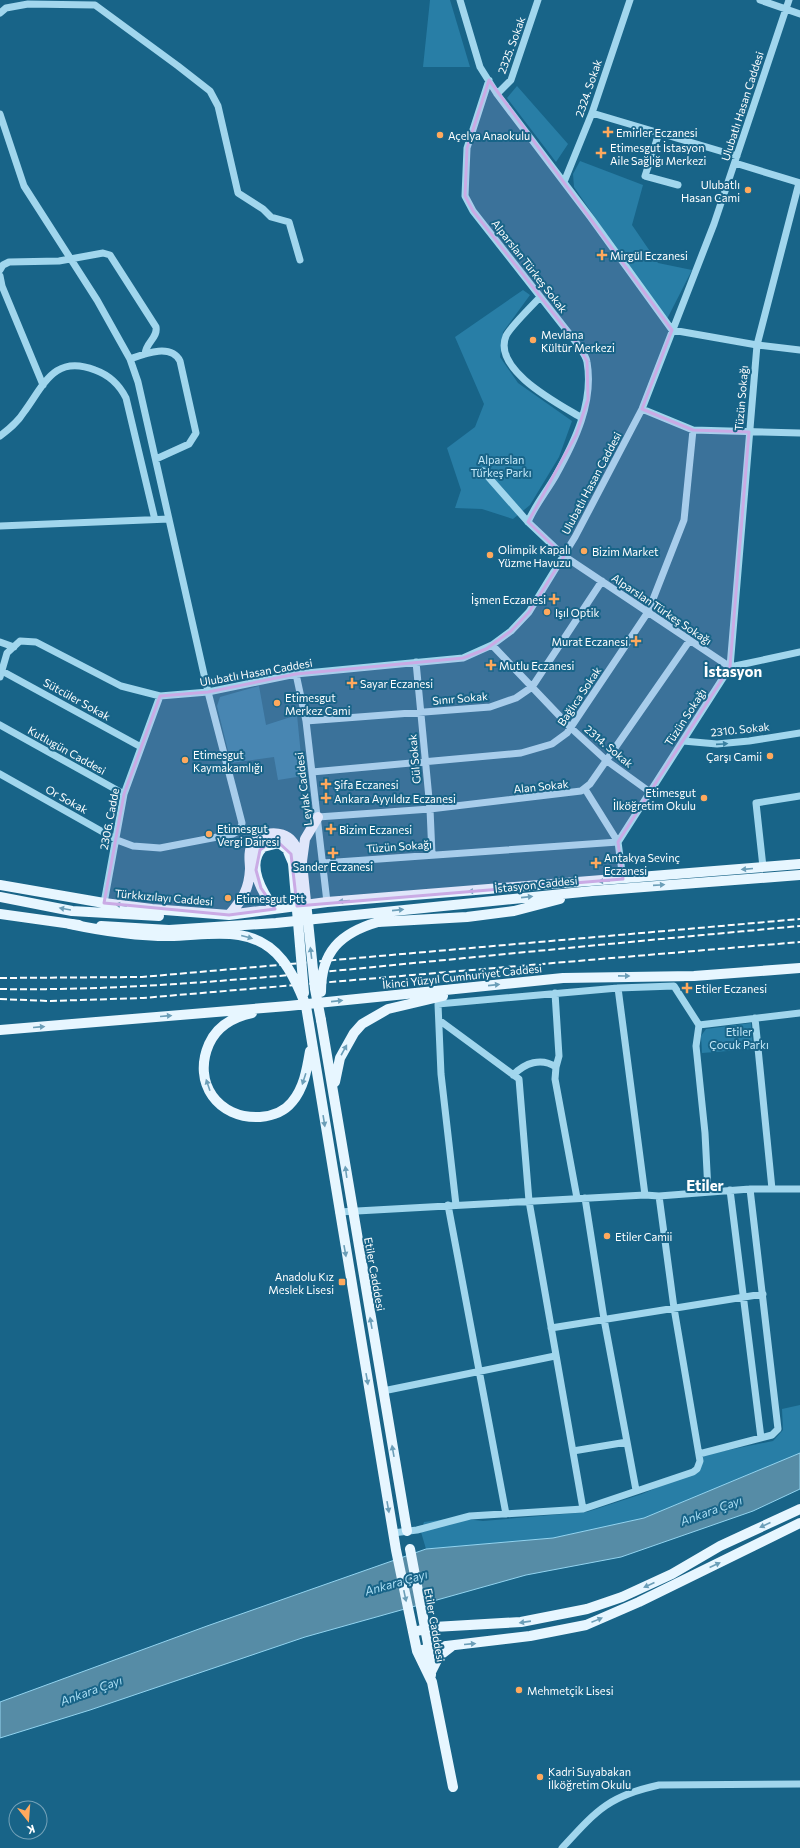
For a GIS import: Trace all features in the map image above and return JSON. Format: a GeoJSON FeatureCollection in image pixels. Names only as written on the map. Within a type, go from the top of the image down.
{"type":"FeatureCollection","features":[{"type":"Feature","properties":{"kind":"main road"},"geometry":{"type":"LineString","coordinates":[[318,817],[305,839],[297,863],[306,1006],[396,1550],[417,1651],[431,1678],[453,1788]]}},
{"type":"Feature","properties":{"kind":"main road"},"geometry":{"type":"LineString","coordinates":[[0,897],[72,911],[183,917],[229,915],[243,898],[249,879],[251,847],[258,838],[273,833],[285,835],[295,844],[315,989],[322,1020]]}},
{"type":"Feature","properties":{"kind":"main road"},"geometry":{"type":"LineString","coordinates":[[275,909],[266,898],[258,879],[256,870],[258,855],[263,847],[268,844],[279,843],[287,849],[297,863]]}},
{"type":"Feature","properties":{"kind":"main road","name":"İstasyon Caddesi"},"geometry":{"type":"LineString","coordinates":[[327,902],[800,864]]}},
{"type":"Feature","properties":{"kind":"main road","name":"İstasyon Caddesi"},"geometry":{"type":"LineString","coordinates":[[70,924],[169,930],[276,924],[592,891],[800,875]]}},
{"type":"Feature","properties":{"kind":"main road","name":"Türkkızılayı Caddesi"},"geometry":{"type":"LineString","coordinates":[[0,885],[104,903],[152,909],[229,915],[327,902]]}},
{"type":"Feature","properties":{"kind":"main road"},"geometry":{"type":"LineString","coordinates":[[322,1020],[321,976],[329,953],[336,944],[351,932],[378,922],[467,917],[514,911],[592,891]]}},
{"type":"Feature","properties":{"kind":"main road"},"geometry":{"type":"LineString","coordinates":[[0,914],[70,924],[123,934],[168,936],[225,934],[239,935],[256,939],[269,947],[283,959],[295,979],[306,1006]]}},
{"type":"Feature","properties":{"kind":"main road","name":"İkinci Yüzyıl Cumhuriyet Caddesi"},"geometry":{"type":"LineString","coordinates":[[0,1030],[288,1006],[563,978],[694,976],[800,968]]}},
{"type":"Feature","properties":{"kind":"main road"},"geometry":{"type":"LineString","coordinates":[[334,1088],[340,1058],[354,1033],[362,1024],[381,1011],[470,988]]}},
{"type":"Feature","properties":{"kind":"main road"},"geometry":{"type":"LineString","coordinates":[[288,1006],[244,1015],[223,1024],[212,1038],[205,1054],[204,1075],[213,1098],[221,1106],[240,1117],[266,1117],[278,1113],[293,1101],[304,1081],[311,1041]]}},
{"type":"Feature","properties":{"kind":"main road","name":"Etiler Cadddesi"},"geometry":{"type":"LineString","coordinates":[[322,1020],[334,1088],[352,1210],[407,1531]]}},
{"type":"Feature","properties":{"kind":"main road"},"geometry":{"type":"LineString","coordinates":[[413,1632],[425,1629],[521,1622],[587,1609],[622,1597],[672,1574],[720,1546],[800,1509]]}},
{"type":"Feature","properties":{"kind":"main road"},"geometry":{"type":"LineString","coordinates":[[417,1651],[453,1645],[530,1636],[586,1625],[639,1602],[800,1523]]}},
{"type":"Feature","properties":{"kind":"main road","name":"Etiler Cadddesi"},"geometry":{"type":"LineString","coordinates":[[410,1549],[429,1649],[431,1678]]}},
{"type":"Feature","properties":{"kind":"main road"},"geometry":{"type":"LineString","coordinates":[[431,1678],[439,1656],[453,1645]]}},
{"type":"Feature","properties":{"kind":"street"},"geometry":{"type":"LineString","coordinates":[[460,0],[480,67],[497,94],[564,182],[672,330],[757,345],[800,350]]}},
{"type":"Feature","properties":{"kind":"street","name":"2325. Sokak"},"geometry":{"type":"LineString","coordinates":[[497,94],[511,80],[538,0]]}},
{"type":"Feature","properties":{"kind":"street","name":"2324. Sokak"},"geometry":{"type":"LineString","coordinates":[[564,182],[592,113],[630,0]]}},
{"type":"Feature","properties":{"kind":"street"},"geometry":{"type":"LineString","coordinates":[[760,0],[800,14]]}},
{"type":"Feature","properties":{"kind":"street","name":"Ulubatlı Hasan Caddesi"},"geometry":{"type":"LineString","coordinates":[[14,647],[20,641],[36,642],[121,686],[160,696],[208,692],[296,674],[463,658],[492,645],[511,631],[529,612],[564,556],[642,409],[714,224],[789,0]]}},
{"type":"Feature","properties":{"kind":"street"},"geometry":{"type":"LineString","coordinates":[[0,13],[6,8],[28,4],[95,5],[210,91],[218,106],[238,193],[263,209],[271,217],[289,222],[300,260]]}},
{"type":"Feature","properties":{"kind":"street","name":"Alparslan Türkeş Sokak"},"geometry":{"type":"LineString","coordinates":[[489,80],[467,148],[465,196],[473,210],[575,341],[587,361],[588,399],[576,435],[556,476],[532,511],[528,522]]}},
{"type":"Feature","properties":{"kind":"street"},"geometry":{"type":"LineString","coordinates":[[592,113],[659,133],[736,159],[800,183]]}},
{"type":"Feature","properties":{"kind":"street"},"geometry":{"type":"LineString","coordinates":[[0,114],[24,186],[71,259],[130,359],[138,382],[208,692]]}},
{"type":"Feature","properties":{"kind":"street"},"geometry":{"type":"LineString","coordinates":[[659,133],[645,176],[678,185]]}},
{"type":"Feature","properties":{"kind":"street","name":"Tüzün Sokağı"},"geometry":{"type":"LineString","coordinates":[[323,863],[618,842],[730,667],[757,345],[800,183]]}},
{"type":"Feature","properties":{"kind":"street"},"geometry":{"type":"LineString","coordinates":[[0,270],[3,265],[9,262],[58,261],[103,253],[113,257],[156,327],[156,335],[148,344],[145,354]]}},
{"type":"Feature","properties":{"kind":"street"},"geometry":{"type":"LineString","coordinates":[[0,276],[2,286],[43,385]]}},
{"type":"Feature","properties":{"kind":"street"},"geometry":{"type":"LineString","coordinates":[[540,297],[506,336],[504,351],[519,376],[543,394],[582,418]]}},
{"type":"Feature","properties":{"kind":"street"},"geometry":{"type":"LineString","coordinates":[[130,359],[145,354],[171,352],[179,358],[197,430],[194,439],[189,444],[156,459]]}},
{"type":"Feature","properties":{"kind":"street"},"geometry":{"type":"LineString","coordinates":[[0,436],[15,424],[43,385],[56,371],[65,366],[74,365],[96,370],[115,382],[123,392],[128,404],[154,520]]}},
{"type":"Feature","properties":{"kind":"street"},"geometry":{"type":"LineString","coordinates":[[642,409],[693,430],[800,433]]}},
{"type":"Feature","properties":{"kind":"street","name":"Bağlıca Sokak"},"geometry":{"type":"LineString","coordinates":[[312,772],[531,751],[558,741],[571,728],[648,612],[684,520],[693,430]]}},
{"type":"Feature","properties":{"kind":"street","name":"Alparslan Türkeş Sokağı"},"geometry":{"type":"LineString","coordinates":[[483,471],[528,522],[564,556],[730,667]]}},
{"type":"Feature","properties":{"kind":"street"},"geometry":{"type":"LineString","coordinates":[[0,526],[169,519]]}},
{"type":"Feature","properties":{"kind":"street","name":"Sınır Sokak"},"geometry":{"type":"LineString","coordinates":[[306,721],[490,707],[516,698],[532,687],[602,581]]}},
{"type":"Feature","properties":{"kind":"street","name":"Alan Sokak"},"geometry":{"type":"LineString","coordinates":[[318,817],[430,809],[574,793],[585,789],[607,761],[690,640]]}},
{"type":"Feature","properties":{"kind":"street"},"geometry":{"type":"LineString","coordinates":[[0,642],[14,647],[8,653],[1,674]]}},
{"type":"Feature","properties":{"kind":"street","name":"2314. Sokak"},"geometry":{"type":"LineString","coordinates":[[492,645],[571,728],[607,761],[650,792]]}},
{"type":"Feature","properties":{"kind":"street"},"geometry":{"type":"LineString","coordinates":[[730,667],[800,652]]}},
{"type":"Feature","properties":{"kind":"street","name":"Gül Sokak"},"geometry":{"type":"LineString","coordinates":[[416,662],[430,809],[432,855]]}},
{"type":"Feature","properties":{"kind":"street","name":"Sütcüler Sokak"},"geometry":{"type":"LineString","coordinates":[[1,674],[141,747]]}},
{"type":"Feature","properties":{"kind":"street","name":"Leylak Caddesi"},"geometry":{"type":"LineString","coordinates":[[296,674],[306,721],[327,902]]}},
{"type":"Feature","properties":{"kind":"street","name":"Or Sokak"},"geometry":{"type":"LineString","coordinates":[[0,774],[117,840],[134,846],[160,848],[233,834],[240,830],[242,823],[208,692]]}},
{"type":"Feature","properties":{"kind":"street","name":"2306. Cadde"},"geometry":{"type":"LineString","coordinates":[[104,903],[117,840],[124,794],[160,696]]}},
{"type":"Feature","properties":{"kind":"street","name":"Kutlugün Caddesi"},"geometry":{"type":"LineString","coordinates":[[0,725],[124,794]]}},
{"type":"Feature","properties":{"kind":"street","name":"2310. Sokak"},"geometry":{"type":"LineString","coordinates":[[683,741],[716,744],[749,741],[800,733]]}},
{"type":"Feature","properties":{"kind":"street"},"geometry":{"type":"LineString","coordinates":[[585,789],[618,842],[623,879]]}},
{"type":"Feature","properties":{"kind":"street"},"geometry":{"type":"LineString","coordinates":[[763,867],[756,803],[800,796]]}},
{"type":"Feature","properties":{"kind":"street"},"geometry":{"type":"LineString","coordinates":[[456,1205],[441,1074],[438,1004],[618,988],[674,986],[699,1025],[696,1046],[705,1133],[708,1191]]}},
{"type":"Feature","properties":{"kind":"street"},"geometry":{"type":"LineString","coordinates":[[618,988],[645,1195]]}},
{"type":"Feature","properties":{"kind":"street"},"geometry":{"type":"LineString","coordinates":[[555,993],[559,1056],[555,1079],[577,1198]]}},
{"type":"Feature","properties":{"kind":"street"},"geometry":{"type":"LineString","coordinates":[[699,1025],[800,1013]]}},
{"type":"Feature","properties":{"kind":"street"},"geometry":{"type":"LineString","coordinates":[[755,1018],[772,1189]]}},
{"type":"Feature","properties":{"kind":"street"},"geometry":{"type":"LineString","coordinates":[[439,1020],[519,1079],[528,1201],[583,1509]]}},
{"type":"Feature","properties":{"kind":"street"},"geometry":{"type":"LineString","coordinates":[[514,1075],[520,1068],[536,1062],[548,1061],[556,1067]]}},
{"type":"Feature","properties":{"kind":"street"},"geometry":{"type":"LineString","coordinates":[[699,1454],[774,1434],[778,1429],[750,1189]]}},
{"type":"Feature","properties":{"kind":"street"},"geometry":{"type":"LineString","coordinates":[[339,1212],[352,1210],[577,1198],[645,1195],[659,1196],[708,1191],[800,1189]]}},
{"type":"Feature","properties":{"kind":"street"},"geometry":{"type":"LineString","coordinates":[[730,1190],[761,1438]]}},
{"type":"Feature","properties":{"kind":"street"},"geometry":{"type":"LineString","coordinates":[[393,1533],[470,1516],[583,1509],[693,1472],[700,1465],[674,1308],[659,1196]]}},
{"type":"Feature","properties":{"kind":"street"},"geometry":{"type":"LineString","coordinates":[[585,1198],[604,1320],[636,1490]]}},
{"type":"Feature","properties":{"kind":"street"},"geometry":{"type":"LineString","coordinates":[[448,1205],[506,1514]]}},
{"type":"Feature","properties":{"kind":"street"},"geometry":{"type":"LineString","coordinates":[[551,1328],[763,1294]]}},
{"type":"Feature","properties":{"kind":"street"},"geometry":{"type":"LineString","coordinates":[[383,1391],[555,1356]]}},
{"type":"Feature","properties":{"kind":"street"},"geometry":{"type":"LineString","coordinates":[[573,1451],[627,1442]]}},
{"type":"Feature","properties":{"kind":"street"},"geometry":{"type":"LineString","coordinates":[[562,1848],[594,1813],[614,1798],[637,1790],[659,1785],[800,1784]]}},
{"type":"Feature","properties":{"kind":"highlighted area"},"geometry":{"type":"Polygon","coordinates":[[[489,80],[672,330],[642,409],[693,430],[749,432],[730,667],[618,842],[623,879],[297,906],[291,854],[279,843],[268,844],[260,850],[256,870],[261,888],[275,909],[229,915],[104,903],[124,794],[160,696],[208,692],[296,674],[463,658],[486,649],[511,631],[529,612],[564,556],[528,522],[576,435],[588,399],[587,361],[575,341],[473,211],[465,196],[467,148],[489,80]]]}},
{"type":"Feature","properties":{"kind":"green space"},"geometry":{"type":"Polygon","coordinates":[[[430,0],[450,0],[470,67],[423,67],[430,0]]]}},
{"type":"Feature","properties":{"kind":"green space"},"geometry":{"type":"Polygon","coordinates":[[[517,86],[568,144],[556,162],[507,98],[517,86]]]}},
{"type":"Feature","properties":{"kind":"green space"},"geometry":{"type":"Polygon","coordinates":[[[580,161],[643,185],[632,225],[658,263],[692,270],[666,321],[574,187],[573,174],[580,161]]]}},
{"type":"Feature","properties":{"kind":"green space","name":"Alparslan Türkeş Parkı"},"geometry":{"type":"Polygon","coordinates":[[[523,290],[530,295],[503,332],[500,357],[518,383],[572,421],[559,457],[530,505],[513,519],[482,509],[455,508],[461,490],[447,448],[475,427],[484,404],[455,337],[523,290]]]}},
{"type":"Feature","properties":{"kind":"green space"},"geometry":{"type":"Polygon","coordinates":[[[259,686],[266,725],[297,715],[303,776],[278,780],[274,757],[231,763],[217,706],[220,697],[259,686]]]}},
{"type":"Feature","properties":{"kind":"green space","name":"Etiler Çocuk Parkı"},"geometry":{"type":"Polygon","coordinates":[[[751,1023],[753,1049],[702,1053],[701,1036],[706,1029],[751,1023]]]}},
{"type":"Feature","properties":{"kind":"green space"},"geometry":{"type":"Polygon","coordinates":[[[800,1405],[800,1453],[644,1518],[553,1538],[426,1549],[421,1532],[424,1522],[456,1518],[483,1521],[587,1512],[642,1494],[696,1471],[704,1455],[773,1441],[783,1430],[782,1409],[800,1405]]]}},
{"type":"Feature","properties":{"kind":"water","name":"Ankara Çayı"},"geometry":{"type":"Polygon","coordinates":[[[800,1453],[800,1489],[753,1511],[621,1557],[526,1575],[305,1637],[90,1710],[0,1738],[0,1702],[207,1626],[426,1549],[553,1538],[644,1518],[800,1453]]]}},
{"type":"Feature","properties":{"kind":"railway"},"geometry":{"type":"LineString","coordinates":[[0,978],[142,977],[800,919]]}},
{"type":"Feature","properties":{"kind":"railway"},"geometry":{"type":"LineString","coordinates":[[0,989],[94,988],[234,980],[800,926]]}},
{"type":"Feature","properties":{"kind":"railway"},"geometry":{"type":"LineString","coordinates":[[0,999],[50,1001],[143,998],[800,942]]}},
{"type":"Feature","properties":{"kind":"place","name":"Emirler Eczanesi"},"geometry":{"type":"Point","coordinates":[608,132]}},
{"type":"Feature","properties":{"kind":"place","name":"Açelya Anaokulu"},"geometry":{"type":"Point","coordinates":[440,135]}},
{"type":"Feature","properties":{"kind":"place","name":"Etimesgut İstasyon Aile Sağlığı Merkezi"},"geometry":{"type":"Point","coordinates":[601,153]}},
{"type":"Feature","properties":{"kind":"place","name":"Ulubatlı Hasan Cami"},"geometry":{"type":"Point","coordinates":[748,190]}},
{"type":"Feature","properties":{"kind":"place","name":"Mirgül Eczanesi"},"geometry":{"type":"Point","coordinates":[602,255]}},
{"type":"Feature","properties":{"kind":"place","name":"Mevlana Kültür Merkezi"},"geometry":{"type":"Point","coordinates":[533,340]}},
{"type":"Feature","properties":{"kind":"place","name":"Bizim Market"},"geometry":{"type":"Point","coordinates":[584,551]}},
{"type":"Feature","properties":{"kind":"place","name":"Olimpik Kapalı Yüzme Havuzu"},"geometry":{"type":"Point","coordinates":[490,555]}},
{"type":"Feature","properties":{"kind":"place","name":"İşmen Eczanesi"},"geometry":{"type":"Point","coordinates":[554,599]}},
{"type":"Feature","properties":{"kind":"place","name":"Işıl Optik"},"geometry":{"type":"Point","coordinates":[547,612]}},
{"type":"Feature","properties":{"kind":"place","name":"Murat Eczanesi"},"geometry":{"type":"Point","coordinates":[636,641]}},
{"type":"Feature","properties":{"kind":"place","name":"Mutlu Eczanesi"},"geometry":{"type":"Point","coordinates":[491,665]}},
{"type":"Feature","properties":{"kind":"place","name":"Sayar Eczanesi"},"geometry":{"type":"Point","coordinates":[352,683]}},
{"type":"Feature","properties":{"kind":"place","name":"Etimesgut Merkez Cami"},"geometry":{"type":"Point","coordinates":[277,703]}},
{"type":"Feature","properties":{"kind":"place","name":"Çarşı Camii"},"geometry":{"type":"Point","coordinates":[770,756]}},
{"type":"Feature","properties":{"kind":"place","name":"Etimesgut Kaymakamlığı"},"geometry":{"type":"Point","coordinates":[185,760]}},
{"type":"Feature","properties":{"kind":"place","name":"Şifa Eczanesi"},"geometry":{"type":"Point","coordinates":[326,784]}},
{"type":"Feature","properties":{"kind":"place","name":"Ankara Ayyıldız Eczanesi"},"geometry":{"type":"Point","coordinates":[326,798]}},
{"type":"Feature","properties":{"kind":"place","name":"Etimesgut İlköğretim Okulu"},"geometry":{"type":"Point","coordinates":[704,798]}},
{"type":"Feature","properties":{"kind":"place","name":"Bizim Eczanesi"},"geometry":{"type":"Point","coordinates":[331,829]}},
{"type":"Feature","properties":{"kind":"place","name":"Etimesgut Vergi Dairesi"},"geometry":{"type":"Point","coordinates":[209,834]}},
{"type":"Feature","properties":{"kind":"place","name":"Sander Eczanesi"},"geometry":{"type":"Point","coordinates":[333,853]}},
{"type":"Feature","properties":{"kind":"place","name":"Antakya Sevinç Eczanesi"},"geometry":{"type":"Point","coordinates":[596,863]}},
{"type":"Feature","properties":{"kind":"place","name":"Etimesgut Ptt"},"geometry":{"type":"Point","coordinates":[228,898]}},
{"type":"Feature","properties":{"kind":"place","name":"Etiler Eczanesi"},"geometry":{"type":"Point","coordinates":[687,988]}},
{"type":"Feature","properties":{"kind":"place","name":"Etiler Camii"},"geometry":{"type":"Point","coordinates":[607,1236]}},
{"type":"Feature","properties":{"kind":"place","name":"Anadolu Kız Meslek Lisesi"},"geometry":{"type":"Point","coordinates":[342,1282]}},
{"type":"Feature","properties":{"kind":"place","name":"Mehmetçik Lisesi"},"geometry":{"type":"Point","coordinates":[519,1690]}},
{"type":"Feature","properties":{"kind":"place","name":"Kadri Suyabakan İlköğretim Okulu"},"geometry":{"type":"Point","coordinates":[540,1777]}},
{"type":"Feature","properties":{"kind":"district","name":"İstasyon"},"geometry":{"type":"Point","coordinates":[733,671]}},
{"type":"Feature","properties":{"kind":"district","name":"Etiler"},"geometry":{"type":"Point","coordinates":[705,1185]}}]}
